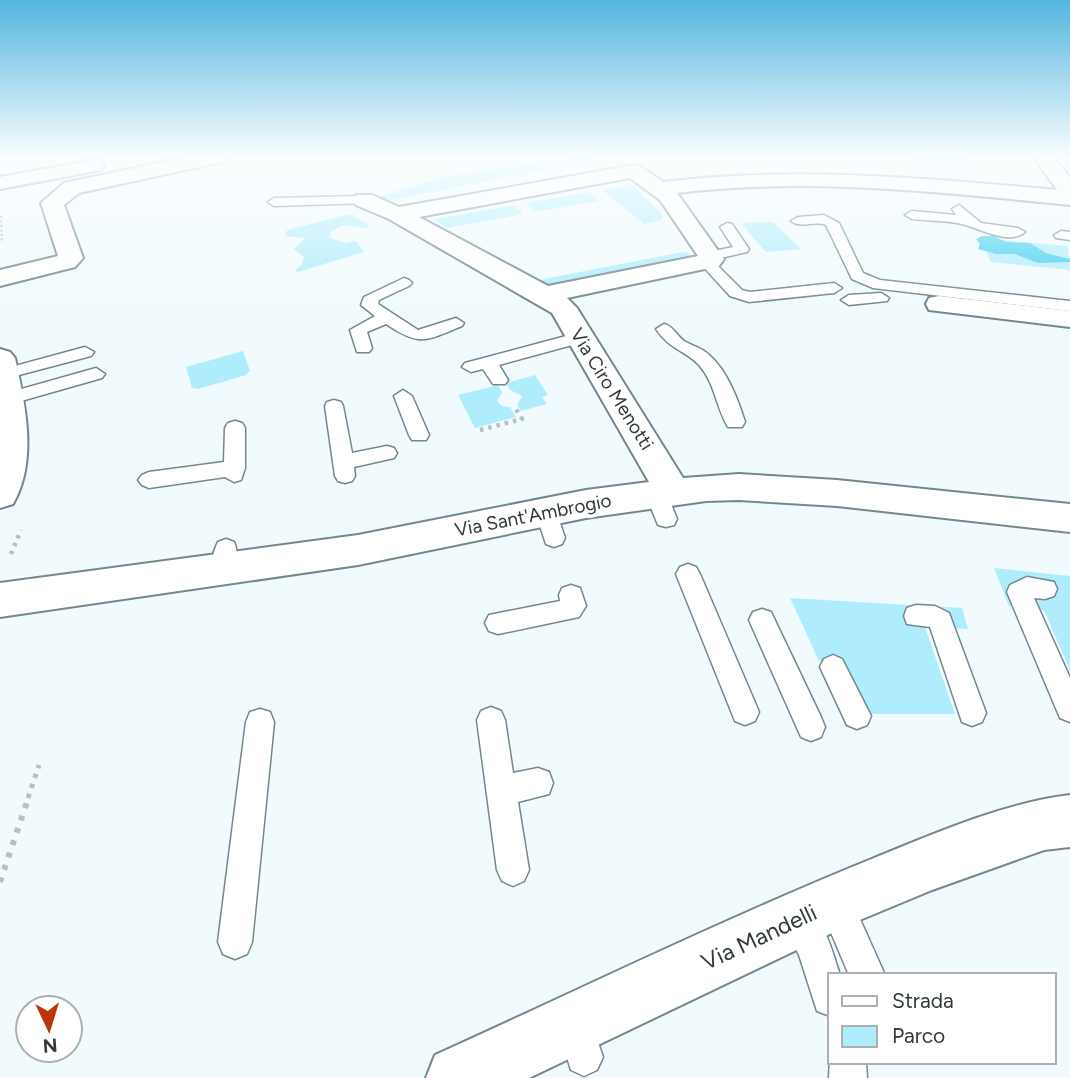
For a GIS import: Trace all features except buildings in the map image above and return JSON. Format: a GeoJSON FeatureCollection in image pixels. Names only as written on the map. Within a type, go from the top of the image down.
{"type":"FeatureCollection","features":[{"type":"Feature","properties":{"kind":"street"},"geometry":{"type":"LineString","coordinates":[[0,278],[66,262],[71,258],[53,206]]}},
{"type":"Feature","properties":{"kind":"street","name":"Via Ciro Menotti"},"geometry":{"type":"LineString","coordinates":[[377,206],[397,214],[465,257],[544,295],[563,308],[662,470],[664,501]]}},
{"type":"Feature","properties":{"kind":"street"},"geometry":{"type":"LineString","coordinates":[[397,214],[439,206]]}},
{"type":"Feature","properties":{"kind":"street"},"geometry":{"type":"LineString","coordinates":[[544,295],[708,259],[673,206]]}},
{"type":"Feature","properties":{"kind":"street"},"geometry":{"type":"LineString","coordinates":[[932,303],[1070,319]]}},
{"type":"Feature","properties":{"kind":"street"},"geometry":{"type":"LineString","coordinates":[[0,495],[8,458],[4,377]]}},
{"type":"Feature","properties":{"kind":"street","name":"Via Sant'Ambrogio"},"geometry":{"type":"LineString","coordinates":[[0,600],[224,558],[356,541],[454,521],[550,525],[664,501],[739,480],[1070,518]]}},
{"type":"Feature","properties":{"kind":"street","name":"Via Mandelli"},"geometry":{"type":"LineString","coordinates":[[457,1078],[817,911],[902,861],[1041,816]]}},
{"type":"Feature","properties":{"kind":"lane"},"geometry":{"type":"LineString","coordinates":[[912,215],[961,214],[986,229],[1018,232]]}},
{"type":"Feature","properties":{"kind":"lane"},"geometry":{"type":"LineString","coordinates":[[798,221],[824,219],[832,223],[857,276],[880,289],[1070,306]]}},
{"type":"Feature","properties":{"kind":"lane"},"geometry":{"type":"LineString","coordinates":[[727,227],[742,249],[708,259],[736,293],[748,297],[834,288]]}},
{"type":"Feature","properties":{"kind":"lane"},"geometry":{"type":"LineString","coordinates":[[404,283],[372,297],[369,305],[414,335],[425,335],[456,323]]}},
{"type":"Feature","properties":{"kind":"lane"},"geometry":{"type":"LineString","coordinates":[[849,300],[880,289]]}},
{"type":"Feature","properties":{"kind":"lane"},"geometry":{"type":"LineString","coordinates":[[363,348],[358,330],[388,317]]}},
{"type":"Feature","properties":{"kind":"lane"},"geometry":{"type":"LineString","coordinates":[[664,329],[673,342],[708,364],[732,410],[735,422]]}},
{"type":"Feature","properties":{"kind":"lane"},"geometry":{"type":"LineString","coordinates":[[499,380],[480,364],[581,337]]}},
{"type":"Feature","properties":{"kind":"lane"},"geometry":{"type":"LineString","coordinates":[[4,377],[85,352]]}},
{"type":"Feature","properties":{"kind":"lane"},"geometry":{"type":"LineString","coordinates":[[4,377],[96,374]]}},
{"type":"Feature","properties":{"kind":"lane"},"geometry":{"type":"LineString","coordinates":[[403,396],[419,435]]}},
{"type":"Feature","properties":{"kind":"lane"},"geometry":{"type":"LineString","coordinates":[[334,405],[344,469],[387,453]]}},
{"type":"Feature","properties":{"kind":"lane"},"geometry":{"type":"LineString","coordinates":[[149,480],[235,472],[235,428]]}},
{"type":"Feature","properties":{"kind":"lane"},"geometry":{"type":"LineString","coordinates":[[688,574],[745,712]]}},
{"type":"Feature","properties":{"kind":"lane"},"geometry":{"type":"LineString","coordinates":[[1045,589],[1027,587],[1019,592],[1070,709]]}},
{"type":"Feature","properties":{"kind":"lane"},"geometry":{"type":"LineString","coordinates":[[498,623],[570,610],[574,606],[570,595]]}},
{"type":"Feature","properties":{"kind":"lane"},"geometry":{"type":"LineString","coordinates":[[916,616],[935,617],[940,621],[972,713]]}},
{"type":"Feature","properties":{"kind":"lane"},"geometry":{"type":"LineString","coordinates":[[762,620],[811,727]]}},
{"type":"Feature","properties":{"kind":"lane"},"geometry":{"type":"LineString","coordinates":[[833,667],[857,716]]}},
{"type":"Feature","properties":{"kind":"lane"},"geometry":{"type":"LineString","coordinates":[[491,720],[513,870]]}},
{"type":"Feature","properties":{"kind":"lane"},"geometry":{"type":"LineString","coordinates":[[235,942],[260,722]]}},
{"type":"Feature","properties":{"kind":"lane"},"geometry":{"type":"LineString","coordinates":[[501,790],[538,783]]}},
{"type":"Feature","properties":{"kind":"lane"},"geometry":{"type":"LineString","coordinates":[[817,911],[865,973]]}},
{"type":"Feature","properties":{"kind":"lane"},"geometry":{"type":"LineString","coordinates":[[817,911],[814,949],[828,992]]}},
{"type":"Feature","properties":{"kind":"path"},"geometry":{"type":"LineString","coordinates":[[480,430],[522,419],[513,404]]}},
{"type":"Feature","properties":{"kind":"path"},"geometry":{"type":"LineString","coordinates":[[0,882],[40,765]]}},
{"type":"Feature","properties":{"kind":"green space"},"geometry":{"type":"Polygon","coordinates":[[[507,206],[516,206],[523,214],[447,228],[434,219],[507,206]]]}},
{"type":"Feature","properties":{"kind":"green space"},"geometry":{"type":"Polygon","coordinates":[[[529,206],[568,206],[535,212],[529,206]]]}},
{"type":"Feature","properties":{"kind":"green space"},"geometry":{"type":"Polygon","coordinates":[[[622,206],[654,206],[663,216],[662,220],[644,224],[622,206]]]}},
{"type":"Feature","properties":{"kind":"green space"},"geometry":{"type":"Polygon","coordinates":[[[350,214],[370,226],[367,228],[344,225],[331,231],[329,237],[344,243],[356,241],[364,252],[298,272],[295,270],[302,265],[304,257],[294,249],[305,238],[285,236],[287,230],[350,214]]]}},
{"type":"Feature","properties":{"kind":"green space"},"geometry":{"type":"Polygon","coordinates":[[[773,222],[801,249],[766,252],[741,223],[773,222]]]}},
{"type":"Feature","properties":{"kind":"green space"},"geometry":{"type":"Polygon","coordinates":[[[980,238],[1068,246],[1070,270],[991,262],[980,238]]]}},
{"type":"Feature","properties":{"kind":"green space"},"geometry":{"type":"Polygon","coordinates":[[[682,252],[689,253],[689,256],[546,286],[539,280],[682,252]]]}},
{"type":"Feature","properties":{"kind":"green space"},"geometry":{"type":"Polygon","coordinates":[[[243,351],[250,371],[246,375],[198,389],[192,388],[186,367],[243,351]]]}},
{"type":"Feature","properties":{"kind":"green space"},"geometry":{"type":"Polygon","coordinates":[[[535,375],[548,395],[542,397],[547,404],[521,411],[517,405],[522,396],[510,390],[506,383],[535,375]]]}},
{"type":"Feature","properties":{"kind":"green space"},"geometry":{"type":"Polygon","coordinates":[[[498,385],[502,392],[497,401],[502,406],[510,407],[516,417],[475,428],[458,395],[498,385]]]}},
{"type":"Feature","properties":{"kind":"green space"},"geometry":{"type":"Polygon","coordinates":[[[994,568],[1070,576],[1070,670],[1044,610],[1009,606],[994,568]]]}},
{"type":"Feature","properties":{"kind":"green space"},"geometry":{"type":"Polygon","coordinates":[[[790,598],[962,608],[968,629],[925,627],[955,714],[865,714],[843,660],[819,661],[790,598]]]}},
{"type":"Feature","properties":{"kind":"shaded area"},"geometry":{"type":"Polygon","coordinates":[[[993,236],[1007,242],[1030,243],[1046,253],[1070,259],[1070,262],[1038,263],[1015,254],[996,254],[978,249],[980,244],[976,239],[993,236]]]}}]}
